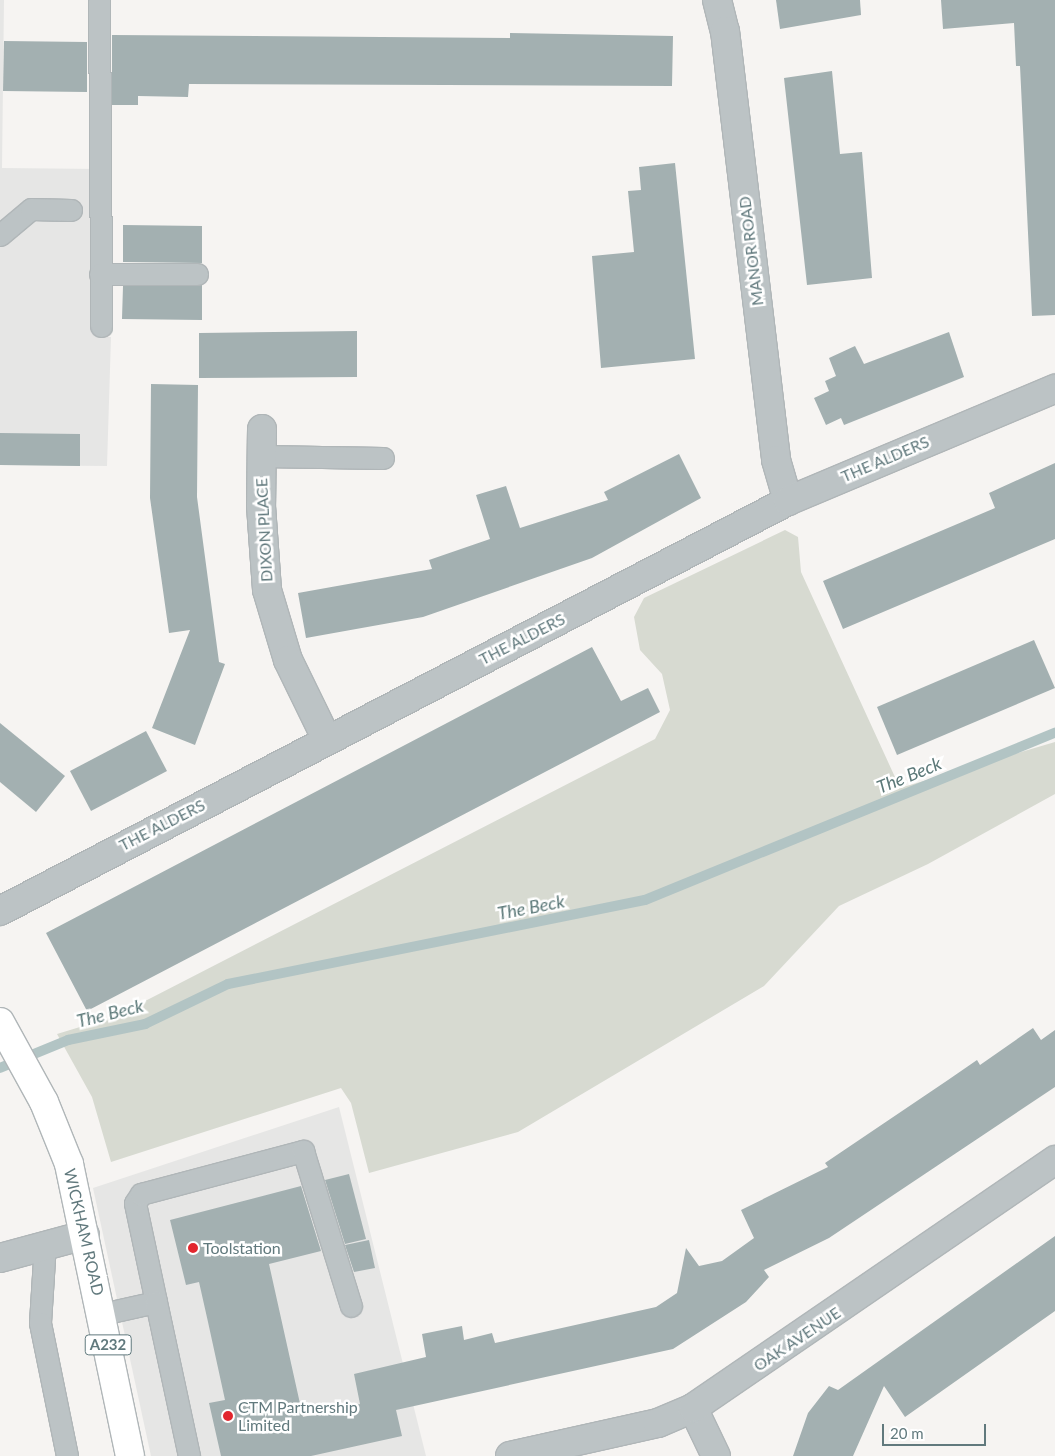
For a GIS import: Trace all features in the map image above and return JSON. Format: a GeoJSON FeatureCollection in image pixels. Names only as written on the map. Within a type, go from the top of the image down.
{"type":"FeatureCollection","features":[{"type":"Feature","properties":{"kind":"highway","name":"WICKHAM ROAD"},"geometry":{"type":"LineString","coordinates":[[4,1028],[34,1084],[63,1146],[86,1235],[130,1456]]}},
{"type":"Feature","properties":{"kind":"street","name":"MANOR ROAD"},"geometry":{"type":"LineString","coordinates":[[717,0],[725,31],[776,460],[788,501]]}},
{"type":"Feature","properties":{"kind":"street","name":"THE ALDERS"},"geometry":{"type":"LineString","coordinates":[[0,911],[788,501],[1055,389]]}},
{"type":"Feature","properties":{"kind":"street","name":"DIXON PLACE"},"geometry":{"type":"LineString","coordinates":[[262,429],[268,590],[288,660],[327,740]]}},
{"type":"Feature","properties":{"kind":"street","name":"OAK AVENUE"},"geometry":{"type":"LineString","coordinates":[[510,1456],[658,1423],[693,1408],[1055,1160]]}},
{"type":"Feature","properties":{"kind":"street"},"geometry":{"type":"LineString","coordinates":[[0,1258],[45,1243],[86,1235]]}},
{"type":"Feature","properties":{"kind":"street"},"geometry":{"type":"LineString","coordinates":[[693,1408],[716,1456]]}},
{"type":"Feature","properties":{"kind":"lane"},"geometry":{"type":"LineString","coordinates":[[99,0],[101,326]]}},
{"type":"Feature","properties":{"kind":"lane"},"geometry":{"type":"LineString","coordinates":[[0,235],[31,210],[71,210]]}},
{"type":"Feature","properties":{"kind":"lane"},"geometry":{"type":"LineString","coordinates":[[100,274],[197,274]]}},
{"type":"Feature","properties":{"kind":"lane"},"geometry":{"type":"LineString","coordinates":[[262,456],[382,458]]}},
{"type":"Feature","properties":{"kind":"lane"},"geometry":{"type":"LineString","coordinates":[[189,1456],[135,1203],[141,1194],[303,1151],[351,1306]]}},
{"type":"Feature","properties":{"kind":"lane"},"geometry":{"type":"LineString","coordinates":[[45,1243],[40,1323],[67,1456]]}},
{"type":"Feature","properties":{"kind":"lane"},"geometry":{"type":"LineString","coordinates":[[102,1314],[156,1302]]}},
{"type":"Feature","properties":{"kind":"shaded area"},"geometry":{"type":"Polygon","coordinates":[[[0,0],[4,0],[2,168],[100,169],[100,336],[111,337],[107,466],[0,465],[0,0]]]}},
{"type":"Feature","properties":{"kind":"shaded area"},"geometry":{"type":"Polygon","coordinates":[[[785,530],[798,537],[801,572],[900,788],[1055,742],[1055,794],[928,864],[839,906],[764,986],[518,1132],[369,1173],[351,1103],[341,1088],[111,1162],[92,1097],[57,1034],[116,1016],[655,739],[670,710],[662,674],[640,650],[634,617],[644,598],[785,530]]]}},
{"type":"Feature","properties":{"kind":"shaded area"},"geometry":{"type":"Polygon","coordinates":[[[339,1107],[426,1456],[151,1456],[93,1188],[339,1107]]]}},
{"type":"Feature","properties":{"kind":"building"},"geometry":{"type":"Polygon","coordinates":[[[776,0],[860,0],[861,15],[780,29],[776,0]]]}},
{"type":"Feature","properties":{"kind":"building"},"geometry":{"type":"Polygon","coordinates":[[[941,0],[1055,0],[1055,315],[1032,316],[1020,66],[1016,66],[1014,23],[943,29],[941,0]]]}},
{"type":"Feature","properties":{"kind":"building"},"geometry":{"type":"Polygon","coordinates":[[[510,33],[673,36],[672,86],[189,84],[188,97],[138,96],[138,105],[112,105],[112,35],[510,38],[510,33]]]}},
{"type":"Feature","properties":{"kind":"building"},"geometry":{"type":"Polygon","coordinates":[[[4,41],[87,42],[87,92],[3,91],[4,41]]]}},
{"type":"Feature","properties":{"kind":"building"},"geometry":{"type":"Polygon","coordinates":[[[832,71],[840,154],[862,152],[872,278],[807,285],[784,78],[832,71]]]}},
{"type":"Feature","properties":{"kind":"building"},"geometry":{"type":"Polygon","coordinates":[[[675,163],[695,359],[601,368],[592,256],[634,252],[628,191],[641,190],[639,167],[675,163]]]}},
{"type":"Feature","properties":{"kind":"building"},"geometry":{"type":"Polygon","coordinates":[[[123,225],[202,226],[202,263],[123,262],[123,225]]]}},
{"type":"Feature","properties":{"kind":"building"},"geometry":{"type":"Polygon","coordinates":[[[202,285],[202,320],[122,319],[123,286],[202,285]]]}},
{"type":"Feature","properties":{"kind":"building"},"geometry":{"type":"Polygon","coordinates":[[[357,331],[357,377],[199,378],[199,333],[357,331]]]}},
{"type":"Feature","properties":{"kind":"building"},"geometry":{"type":"Polygon","coordinates":[[[949,332],[964,377],[844,425],[841,418],[826,425],[814,398],[829,391],[825,381],[836,376],[829,358],[855,346],[864,364],[949,332]]]}},
{"type":"Feature","properties":{"kind":"building"},"geometry":{"type":"Polygon","coordinates":[[[151,384],[198,385],[197,497],[219,662],[225,664],[195,745],[152,728],[190,630],[169,633],[150,498],[151,384]]]}},
{"type":"Feature","properties":{"kind":"building"},"geometry":{"type":"Polygon","coordinates":[[[0,433],[80,434],[80,466],[0,465],[0,433]]]}},
{"type":"Feature","properties":{"kind":"building"},"geometry":{"type":"Polygon","coordinates":[[[679,454],[701,498],[592,558],[423,617],[306,638],[298,593],[432,569],[429,560],[490,539],[476,495],[506,486],[520,528],[608,500],[604,492],[679,454]]]}},
{"type":"Feature","properties":{"kind":"building"},"geometry":{"type":"Polygon","coordinates":[[[1055,463],[1055,539],[843,629],[823,581],[995,508],[989,493],[1055,463]]]}},
{"type":"Feature","properties":{"kind":"building"},"geometry":{"type":"Polygon","coordinates":[[[1034,640],[1055,688],[897,755],[877,707],[1034,640]]]}},
{"type":"Feature","properties":{"kind":"building"},"geometry":{"type":"Polygon","coordinates":[[[592,647],[621,701],[648,688],[660,712],[87,1011],[46,933],[592,647]]]}},
{"type":"Feature","properties":{"kind":"building"},"geometry":{"type":"Polygon","coordinates":[[[0,723],[65,776],[36,812],[0,782],[0,723]]]}},
{"type":"Feature","properties":{"kind":"building"},"geometry":{"type":"Polygon","coordinates":[[[146,731],[167,771],[91,811],[70,771],[146,731]]]}},
{"type":"Feature","properties":{"kind":"building"},"geometry":{"type":"Polygon","coordinates":[[[1033,1028],[1041,1040],[1055,1030],[1055,1087],[829,1238],[764,1270],[769,1277],[746,1302],[673,1349],[396,1410],[402,1436],[311,1456],[221,1456],[209,1403],[225,1400],[199,1282],[186,1285],[170,1220],[301,1186],[321,1251],[269,1264],[303,1417],[360,1404],[354,1374],[426,1357],[422,1334],[462,1326],[464,1340],[492,1333],[495,1343],[656,1307],[677,1293],[686,1248],[699,1266],[722,1261],[754,1238],[741,1210],[828,1167],[825,1163],[977,1060],[980,1065],[1033,1028]]]}},
{"type":"Feature","properties":{"kind":"building"},"geometry":{"type":"Polygon","coordinates":[[[349,1174],[366,1239],[345,1244],[325,1180],[349,1174]]]}},
{"type":"Feature","properties":{"kind":"building"},"geometry":{"type":"Polygon","coordinates":[[[1055,1236],[1055,1311],[905,1417],[884,1386],[853,1456],[793,1456],[808,1413],[829,1386],[838,1390],[1055,1236]]]}},
{"type":"Feature","properties":{"kind":"building"},"geometry":{"type":"Polygon","coordinates":[[[369,1240],[375,1268],[354,1272],[345,1245],[369,1240]]]}},
{"type":"Feature","properties":{"kind":"waterway","name":"The Beck"},"geometry":{"type":"LineString","coordinates":[[0,1068],[68,1040],[145,1024],[228,984],[645,900],[1055,733]]}},
{"type":"Feature","properties":{"kind":"place","name":"Toolstation"},"geometry":{"type":"Point","coordinates":[193,1248]}},
{"type":"Feature","properties":{"kind":"place","name":"CTM Partnership Limited"},"geometry":{"type":"Point","coordinates":[228,1416]}}]}
